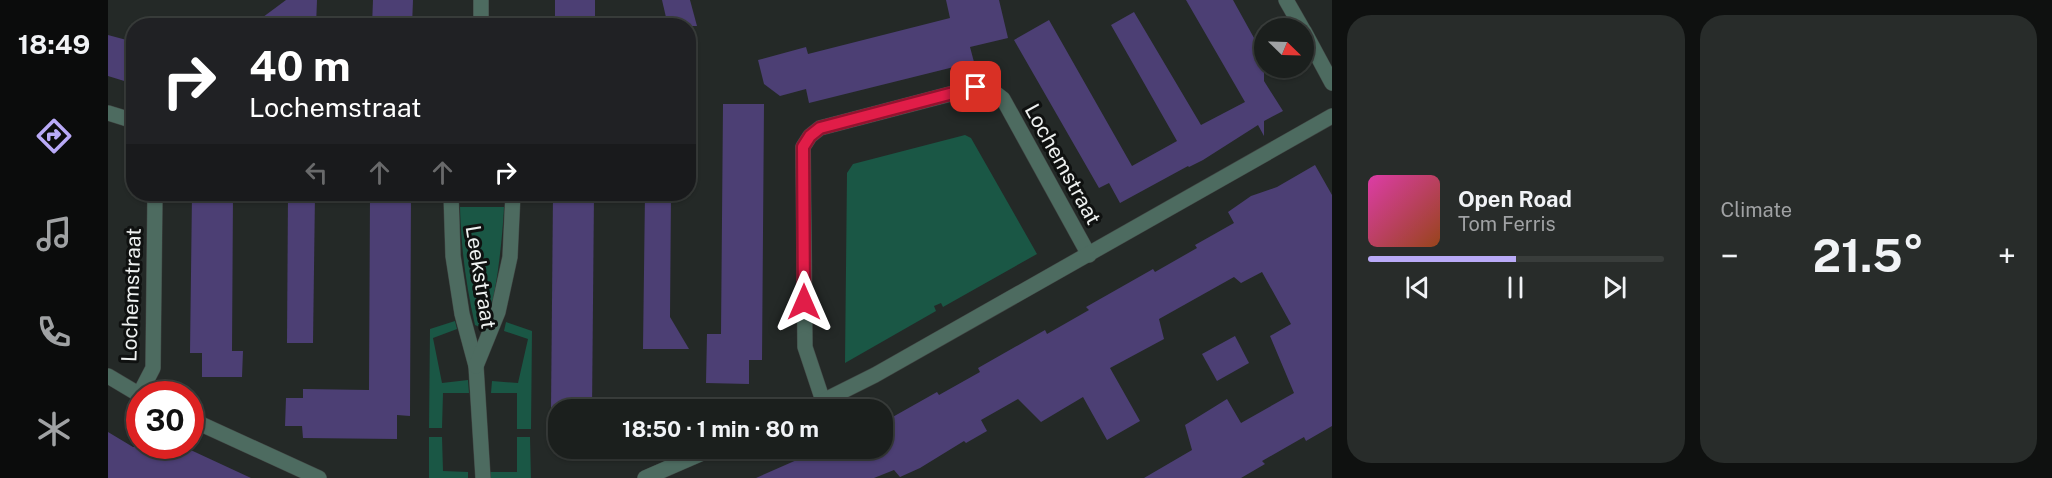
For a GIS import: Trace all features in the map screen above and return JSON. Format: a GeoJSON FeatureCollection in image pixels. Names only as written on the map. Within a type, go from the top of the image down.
{"type":"FeatureCollection","features":[{"type":"Feature","properties":{"kind":"street"},"geometry":{"type":"LineString","coordinates":[[481,0],[481,18]]}},
{"type":"Feature","properties":{"kind":"street"},"geometry":{"type":"LineString","coordinates":[[1287,0],[1297,18]]}},
{"type":"Feature","properties":{"kind":"street"},"geometry":{"type":"LineString","coordinates":[[1314,50],[1332,83]]}},
{"type":"Feature","properties":{"kind":"street","name":"Lochemstraat"},"geometry":{"type":"LineString","coordinates":[[823,399],[805,347],[803,147],[810,136],[820,128],[976,87],[990,89],[1003,99],[1089,255]]}},
{"type":"Feature","properties":{"kind":"street"},"geometry":{"type":"LineString","coordinates":[[108,113],[126,119]]}},
{"type":"Feature","properties":{"kind":"street","name":"Lochemstraat"},"geometry":{"type":"LineString","coordinates":[[828,399],[1089,255],[1209,184],[1332,116]]}},
{"type":"Feature","properties":{"kind":"street","name":"Lochemstraat"},"geometry":{"type":"LineString","coordinates":[[146,381],[153,368],[155,201]]}},
{"type":"Feature","properties":{"kind":"street","name":"Leekstraat"},"geometry":{"type":"LineString","coordinates":[[451,201],[455,268],[462,314],[476,366],[483,478]]}},
{"type":"Feature","properties":{"kind":"street","name":"Leekstraat"},"geometry":{"type":"LineString","coordinates":[[476,366],[498,312],[510,258],[513,201]]}},
{"type":"Feature","properties":{"kind":"street","name":"Lochemstraat"},"geometry":{"type":"LineString","coordinates":[[108,376],[126,387]]}},
{"type":"Feature","properties":{"kind":"street"},"geometry":{"type":"LineString","coordinates":[[204,425],[319,478]]}},
{"type":"Feature","properties":{"kind":"street"},"geometry":{"type":"LineString","coordinates":[[645,478],[689,459]]}},
{"type":"Feature","properties":{"kind":"green space"},"geometry":{"type":"Polygon","coordinates":[[[965,135],[971,138],[1037,254],[943,307],[941,303],[934,306],[936,311],[845,363],[847,173],[853,164],[965,135]]]}},
{"type":"Feature","properties":{"kind":"green space"},"geometry":{"type":"Polygon","coordinates":[[[460,207],[504,207],[495,290],[487,320],[482,328],[475,325],[469,296],[460,207]]]}},
{"type":"Feature","properties":{"kind":"green space"},"geometry":{"type":"Polygon","coordinates":[[[455,321],[457,329],[433,338],[442,383],[468,380],[469,393],[443,393],[442,428],[429,428],[430,329],[455,321]]]}},
{"type":"Feature","properties":{"kind":"green space"},"geometry":{"type":"Polygon","coordinates":[[[506,322],[532,331],[531,429],[517,429],[517,393],[491,393],[492,381],[518,383],[528,339],[504,331],[506,322]]]}},
{"type":"Feature","properties":{"kind":"green space"},"geometry":{"type":"Polygon","coordinates":[[[429,437],[442,437],[443,471],[468,472],[468,478],[429,478],[429,437]]]}},
{"type":"Feature","properties":{"kind":"green space"},"geometry":{"type":"Polygon","coordinates":[[[517,437],[530,437],[531,478],[491,478],[490,472],[517,472],[517,437]]]}},
{"type":"Feature","properties":{"kind":"building"},"geometry":{"type":"Polygon","coordinates":[[[286,0],[317,0],[316,18],[262,18],[286,0]]]}},
{"type":"Feature","properties":{"kind":"building"},"geometry":{"type":"Polygon","coordinates":[[[373,0],[413,0],[412,18],[372,18],[373,0]]]}},
{"type":"Feature","properties":{"kind":"building"},"geometry":{"type":"Polygon","coordinates":[[[555,0],[595,0],[595,18],[555,18],[555,0]]]}},
{"type":"Feature","properties":{"kind":"building"},"geometry":{"type":"Polygon","coordinates":[[[662,0],[690,0],[695,18],[666,18],[662,0]]]}},
{"type":"Feature","properties":{"kind":"building"},"geometry":{"type":"Polygon","coordinates":[[[946,0],[999,0],[1008,38],[970,47],[974,62],[809,103],[806,89],[780,96],[764,84],[758,60],[806,47],[808,54],[950,18],[946,0]]]}},
{"type":"Feature","properties":{"kind":"building"},"geometry":{"type":"Polygon","coordinates":[[[1186,0],[1233,0],[1254,38],[1254,78],[1264,78],[1283,111],[1264,121],[1264,136],[1258,125],[1203,160],[1120,203],[1109,183],[1099,188],[1014,40],[1049,20],[1132,166],[1177,141],[1111,25],[1134,12],[1201,125],[1245,102],[1186,0]]]}},
{"type":"Feature","properties":{"kind":"building"},"geometry":{"type":"Polygon","coordinates":[[[108,35],[126,40],[126,82],[108,76],[108,35]]]}},
{"type":"Feature","properties":{"kind":"building"},"geometry":{"type":"Polygon","coordinates":[[[723,104],[764,104],[762,360],[749,360],[749,384],[706,383],[707,334],[721,334],[723,104]]]}},
{"type":"Feature","properties":{"kind":"building"},"geometry":{"type":"Polygon","coordinates":[[[1315,165],[1332,195],[1332,426],[1306,441],[1304,437],[1262,461],[1265,464],[1241,478],[1144,478],[1192,450],[1185,425],[1227,399],[1241,423],[1294,393],[1270,336],[1291,324],[1262,272],[1241,283],[1234,277],[1159,319],[1164,339],[1110,368],[1140,421],[1107,440],[1083,397],[1041,422],[1018,399],[981,420],[987,431],[966,443],[964,441],[920,468],[900,477],[894,470],[874,478],[756,478],[799,459],[893,459],[893,417],[937,392],[939,395],[980,372],[978,368],[1045,330],[1047,334],[1089,310],[1086,307],[1153,269],[1155,272],[1197,248],[1195,245],[1234,223],[1228,212],[1251,196],[1277,187],[1315,165]]]}},
{"type":"Feature","properties":{"kind":"building"},"geometry":{"type":"Polygon","coordinates":[[[192,201],[233,201],[232,351],[243,351],[242,377],[202,377],[202,353],[190,353],[192,201]]]}},
{"type":"Feature","properties":{"kind":"building"},"geometry":{"type":"Polygon","coordinates":[[[288,201],[315,201],[313,343],[287,343],[288,201]]]}},
{"type":"Feature","properties":{"kind":"building"},"geometry":{"type":"Polygon","coordinates":[[[370,201],[411,201],[410,416],[397,415],[397,439],[303,438],[302,426],[285,426],[286,398],[303,398],[303,389],[369,390],[370,201]]]}},
{"type":"Feature","properties":{"kind":"building"},"geometry":{"type":"Polygon","coordinates":[[[553,201],[594,201],[592,399],[551,399],[553,201]]]}},
{"type":"Feature","properties":{"kind":"building"},"geometry":{"type":"Polygon","coordinates":[[[645,201],[671,201],[670,317],[689,349],[643,349],[645,201]]]}},
{"type":"Feature","properties":{"kind":"building"},"geometry":{"type":"Polygon","coordinates":[[[1235,336],[1249,363],[1217,381],[1202,354],[1235,336]]]}},
{"type":"Feature","properties":{"kind":"building"},"geometry":{"type":"Polygon","coordinates":[[[108,432],[126,443],[126,459],[204,459],[204,456],[251,478],[108,478],[108,432]]]}},
{"type":"Feature","properties":{"kind":"route"},"geometry":{"type":"LineString","coordinates":[[804,302],[803,147],[810,136],[820,128],[976,87]]}}]}
